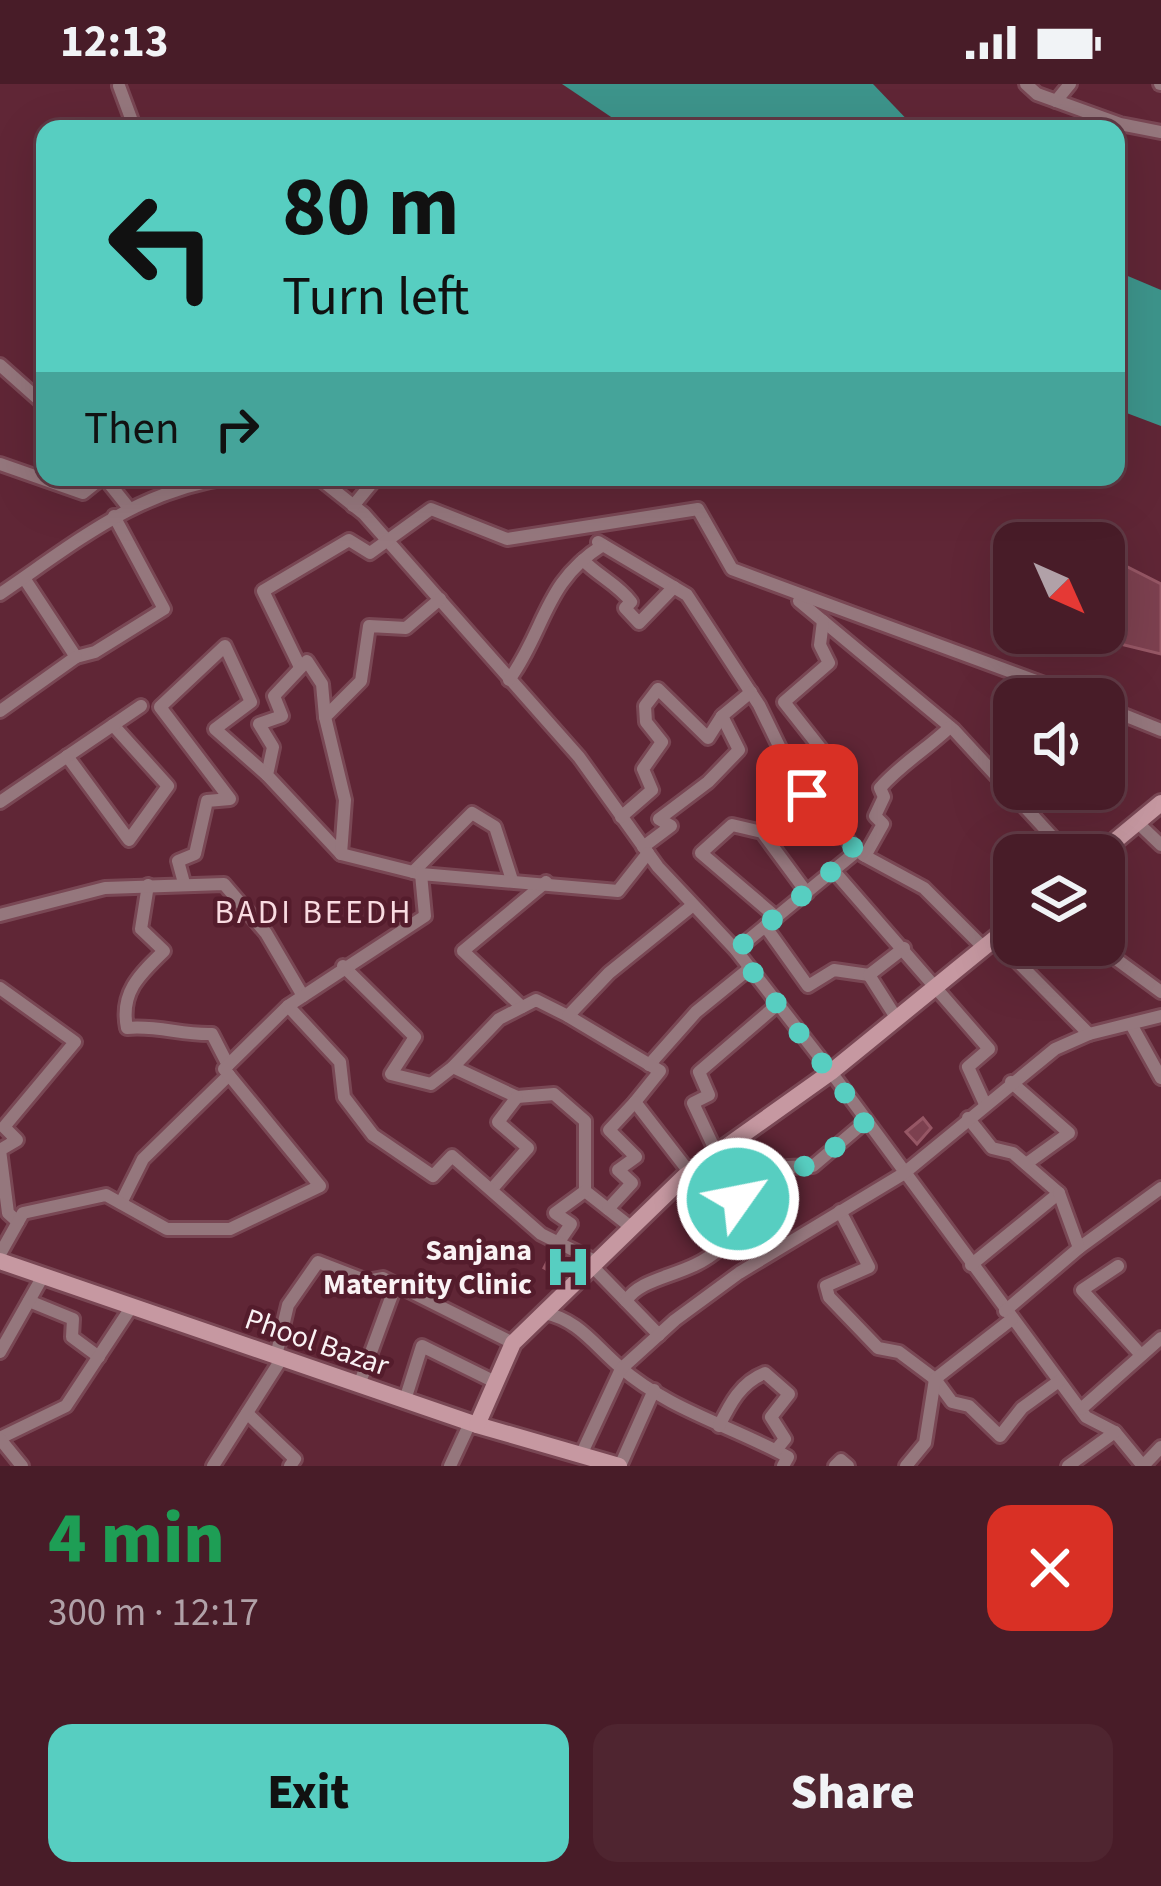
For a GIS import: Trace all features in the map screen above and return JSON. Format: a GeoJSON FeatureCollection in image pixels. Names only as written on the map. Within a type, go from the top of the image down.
{"type":"FeatureCollection","features":[{"type":"Feature","properties":{"kind":"street"},"geometry":{"type":"LineString","coordinates":[[1026,84],[1056,101],[1109,120]]}},
{"type":"Feature","properties":{"kind":"street"},"geometry":{"type":"LineString","coordinates":[[1056,101],[1070,84]]}},
{"type":"Feature","properties":{"kind":"street"},"geometry":{"type":"LineString","coordinates":[[119,86],[132,120]]}},
{"type":"Feature","properties":{"kind":"street"},"geometry":{"type":"LineString","coordinates":[[1125,125],[1161,132]]}},
{"type":"Feature","properties":{"kind":"street"},"geometry":{"type":"LineString","coordinates":[[0,365],[36,396]]}},
{"type":"Feature","properties":{"kind":"street"},"geometry":{"type":"LineString","coordinates":[[1,466],[36,478]]}},
{"type":"Feature","properties":{"kind":"street"},"geometry":{"type":"LineString","coordinates":[[62,486],[83,493],[92,486]]}},
{"type":"Feature","properties":{"kind":"street"},"geometry":{"type":"LineString","coordinates":[[111,486],[128,507]]}},
{"type":"Feature","properties":{"kind":"street"},"geometry":{"type":"LineString","coordinates":[[0,594],[128,507],[177,486]]}},
{"type":"Feature","properties":{"kind":"street"},"geometry":{"type":"LineString","coordinates":[[332,486],[386,537],[579,757],[645,850],[736,950],[1081,1409],[1115,1432],[1143,1466],[1161,1447]]}},
{"type":"Feature","properties":{"kind":"street"},"geometry":{"type":"LineString","coordinates":[[353,506],[370,486]]}},
{"type":"Feature","properties":{"kind":"street"},"geometry":{"type":"LineString","coordinates":[[300,667],[263,591],[349,540],[370,553],[386,537],[431,509],[507,539],[698,509],[731,569],[793,596],[1033,678]]}},
{"type":"Feature","properties":{"kind":"street"},"geometry":{"type":"LineString","coordinates":[[0,711],[76,656],[95,652],[164,609],[114,516]]}},
{"type":"Feature","properties":{"kind":"street"},"geometry":{"type":"LineString","coordinates":[[509,680],[532,649],[558,582],[600,543],[688,595],[751,692],[807,795],[861,853],[924,888],[1089,1034]]}},
{"type":"Feature","properties":{"kind":"street"},"geometry":{"type":"LineString","coordinates":[[583,560],[606,584],[622,590],[631,602],[625,608],[639,623],[674,587]]}},
{"type":"Feature","properties":{"kind":"street"},"geometry":{"type":"LineString","coordinates":[[23,578],[76,656]]}},
{"type":"Feature","properties":{"kind":"street"},"geometry":{"type":"LineString","coordinates":[[793,596],[950,727],[1049,834]]}},
{"type":"Feature","properties":{"kind":"street"},"geometry":{"type":"LineString","coordinates":[[325,717],[361,682],[369,626],[406,628],[440,599]]}},
{"type":"Feature","properties":{"kind":"street"},"geometry":{"type":"LineString","coordinates":[[807,795],[829,759],[784,702],[829,663],[820,645],[823,620]]}},
{"type":"Feature","properties":{"kind":"street"},"geometry":{"type":"LineString","coordinates":[[184,883],[178,861],[195,854],[207,801],[230,799],[160,706],[225,646],[251,702],[215,729],[267,775],[341,854],[417,873],[618,891],[645,850],[671,826],[658,819],[708,782],[739,749],[722,716]]}},
{"type":"Feature","properties":{"kind":"street"},"geometry":{"type":"LineString","coordinates":[[267,775],[273,747],[260,724],[282,716],[274,696],[307,661],[322,683],[325,717],[345,800],[341,854]]}},
{"type":"Feature","properties":{"kind":"street"},"geometry":{"type":"LineString","coordinates":[[621,817],[652,790],[644,769],[662,742],[646,722],[645,706],[658,688],[708,738],[722,716],[751,692]]}},
{"type":"Feature","properties":{"kind":"street"},"geometry":{"type":"LineString","coordinates":[[0,802],[141,706]]}},
{"type":"Feature","properties":{"kind":"street"},"geometry":{"type":"LineString","coordinates":[[1125,715],[1161,730]]}},
{"type":"Feature","properties":{"kind":"street"},"geometry":{"type":"LineString","coordinates":[[67,755],[129,840],[167,786],[113,724]]}},
{"type":"Feature","properties":{"kind":"street"},"geometry":{"type":"LineString","coordinates":[[736,950],[833,870],[861,853],[883,824],[874,816],[884,797],[880,788],[905,758],[928,748],[950,727]]}},
{"type":"Feature","properties":{"kind":"street"},"geometry":{"type":"LineString","coordinates":[[1124,834],[1161,803]]}},
{"type":"Feature","properties":{"kind":"street"},"geometry":{"type":"LineString","coordinates":[[417,873],[472,813],[494,827],[512,880]]}},
{"type":"Feature","properties":{"kind":"street"},"geometry":{"type":"LineString","coordinates":[[1138,823],[1161,844]]}},
{"type":"Feature","properties":{"kind":"street"},"geometry":{"type":"LineString","coordinates":[[807,892],[762,832],[732,825],[701,854],[771,922],[808,986],[834,970],[869,975],[904,948]]}},
{"type":"Feature","properties":{"kind":"street"},"geometry":{"type":"LineString","coordinates":[[833,870],[938,985],[989,1049],[968,1066],[985,1104]]}},
{"type":"Feature","properties":{"kind":"street"},"geometry":{"type":"LineString","coordinates":[[121,1203],[143,1159],[288,1006],[425,916],[417,873]]}},
{"type":"Feature","properties":{"kind":"street"},"geometry":{"type":"LineString","coordinates":[[522,1007],[463,951],[547,882]]}},
{"type":"Feature","properties":{"kind":"street"},"geometry":{"type":"LineString","coordinates":[[0,915],[106,888],[224,884],[266,933],[302,996]]}},
{"type":"Feature","properties":{"kind":"street"},"geometry":{"type":"LineString","coordinates":[[0,1257],[23,1213],[106,1196],[167,1229],[230,1229],[320,1186],[228,1070],[212,1034],[182,1034],[158,1025],[127,1028],[123,1006],[136,978],[164,950],[141,928],[148,885]]}},
{"type":"Feature","properties":{"kind":"street"},"geometry":{"type":"LineString","coordinates":[[568,1016],[609,974],[693,904]]}},
{"type":"Feature","properties":{"kind":"street"},"geometry":{"type":"LineString","coordinates":[[451,1466],[513,1343],[594,1264],[690,1173],[831,1072],[993,941]]}},
{"type":"Feature","properties":{"kind":"street"},"geometry":{"type":"LineString","coordinates":[[1125,964],[1159,986]]}},
{"type":"Feature","properties":{"kind":"street"},"geometry":{"type":"LineString","coordinates":[[343,966],[415,1037],[392,1074],[431,1084],[499,1019],[536,1000],[660,1071],[608,1130],[636,1157],[618,1170],[632,1184],[608,1208]]}},
{"type":"Feature","properties":{"kind":"street"},"geometry":{"type":"LineString","coordinates":[[649,1065],[696,1012],[750,968]]}},
{"type":"Feature","properties":{"kind":"street"},"geometry":{"type":"LineString","coordinates":[[869,975],[897,1018]]}},
{"type":"Feature","properties":{"kind":"street"},"geometry":{"type":"LineString","coordinates":[[0,988],[75,1042],[4,1127],[16,1140]]}},
{"type":"Feature","properties":{"kind":"street"},"geometry":{"type":"LineString","coordinates":[[717,1154],[693,1103],[709,1095],[699,1072],[778,1004]]}},
{"type":"Feature","properties":{"kind":"street"},"geometry":{"type":"LineString","coordinates":[[288,1006],[340,1062],[344,1097],[373,1135],[433,1176],[452,1156],[541,1234],[594,1264],[659,1335]]}},
{"type":"Feature","properties":{"kind":"street"},"geometry":{"type":"LineString","coordinates":[[590,1460],[621,1369],[659,1335],[739,1273],[903,1174],[1055,1049],[1089,1034],[1161,1016]]}},
{"type":"Feature","properties":{"kind":"street"},"geometry":{"type":"LineString","coordinates":[[1132,1026],[1161,1078]]}},
{"type":"Feature","properties":{"kind":"street"},"geometry":{"type":"LineString","coordinates":[[453,1067],[517,1097],[554,1094],[585,1121],[585,1191]]}},
{"type":"Feature","properties":{"kind":"street"},"geometry":{"type":"LineString","coordinates":[[1011,1082],[1069,1133],[1026,1164]]}},
{"type":"Feature","properties":{"kind":"street"},"geometry":{"type":"LineString","coordinates":[[492,1189],[528,1148],[498,1122],[517,1097]]}},
{"type":"Feature","properties":{"kind":"street"},"geometry":{"type":"LineString","coordinates":[[635,1102],[690,1173]]}},
{"type":"Feature","properties":{"kind":"street"},"geometry":{"type":"LineString","coordinates":[[968,1118],[992,1148],[1013,1153],[1060,1193],[1079,1248]]}},
{"type":"Feature","properties":{"kind":"street"},"geometry":{"type":"LineString","coordinates":[[626,1301],[650,1280],[679,1276],[705,1262],[719,1249],[715,1233],[738,1199],[788,1167],[813,1166],[866,1121]]}},
{"type":"Feature","properties":{"kind":"street"},"geometry":{"type":"LineString","coordinates":[[0,1130],[16,1140]]}},
{"type":"Feature","properties":{"kind":"street"},"geometry":{"type":"LineString","coordinates":[[16,1140],[0,1150],[8,1214],[18,1222]]}},
{"type":"Feature","properties":{"kind":"street"},"geometry":{"type":"LineString","coordinates":[[906,1466],[925,1443],[935,1379],[1079,1248],[1161,1188]]}},
{"type":"Feature","properties":{"kind":"street"},"geometry":{"type":"LineString","coordinates":[[558,1243],[571,1224],[555,1213],[585,1191]]}},
{"type":"Feature","properties":{"kind":"street"},"geometry":{"type":"LineString","coordinates":[[585,1191],[632,1228]]}},
{"type":"Feature","properties":{"kind":"street"},"geometry":{"type":"LineString","coordinates":[[971,1264],[1060,1193]]}},
{"type":"Feature","properties":{"kind":"street"},"geometry":{"type":"LineString","coordinates":[[839,1211],[869,1267],[826,1286],[829,1297],[878,1348],[898,1352],[935,1379],[952,1402],[969,1406],[1000,1436],[1022,1408],[1059,1381]]}},
{"type":"Feature","properties":{"kind":"street","name":"Phool Bazar"},"geometry":{"type":"LineString","coordinates":[[0,1257],[43,1276],[473,1424],[620,1466]]}},
{"type":"Feature","properties":{"kind":"street"},"geometry":{"type":"LineString","coordinates":[[213,1466],[279,1357],[288,1305],[318,1262],[367,1281],[383,1278],[513,1343]]}},
{"type":"Feature","properties":{"kind":"street"},"geometry":{"type":"LineString","coordinates":[[1118,1266],[1082,1290],[1142,1355]]}},
{"type":"Feature","properties":{"kind":"street"},"geometry":{"type":"LineString","coordinates":[[0,1352],[43,1276]]}},
{"type":"Feature","properties":{"kind":"street"},"geometry":{"type":"LineString","coordinates":[[359,1384],[396,1284]]}},
{"type":"Feature","properties":{"kind":"street"},"geometry":{"type":"LineString","coordinates":[[29,1301],[73,1319],[72,1336],[99,1357]]}},
{"type":"Feature","properties":{"kind":"street"},"geometry":{"type":"LineString","coordinates":[[21,1466],[0,1438],[66,1406],[132,1306]]}},
{"type":"Feature","properties":{"kind":"street"},"geometry":{"type":"LineString","coordinates":[[544,1313],[563,1317],[621,1369],[654,1390],[788,1456],[783,1466]]}},
{"type":"Feature","properties":{"kind":"street"},"geometry":{"type":"LineString","coordinates":[[1081,1409],[1161,1338]]}},
{"type":"Feature","properties":{"kind":"street"},"geometry":{"type":"LineString","coordinates":[[405,1400],[422,1346],[496,1382]]}},
{"type":"Feature","properties":{"kind":"street"},"geometry":{"type":"LineString","coordinates":[[719,1426],[731,1401],[752,1378],[765,1373],[789,1394],[771,1417],[784,1439],[776,1450]]}},
{"type":"Feature","properties":{"kind":"street"},"geometry":{"type":"LineString","coordinates":[[620,1466],[654,1390]]}},
{"type":"Feature","properties":{"kind":"street"},"geometry":{"type":"LineString","coordinates":[[247,1413],[295,1459],[290,1466]]}},
{"type":"Feature","properties":{"kind":"street"},"geometry":{"type":"LineString","coordinates":[[1068,1466],[1115,1432]]}},
{"type":"Feature","properties":{"kind":"street"},"geometry":{"type":"LineString","coordinates":[[835,1466],[841,1460],[848,1466]]}},
{"type":"Feature","properties":{"kind":"water"},"geometry":{"type":"Polygon","coordinates":[[[562,84],[873,84],[907,120],[616,120],[562,84]]]}},
{"type":"Feature","properties":{"kind":"water"},"geometry":{"type":"Polygon","coordinates":[[[1125,275],[1161,290],[1161,426],[1125,412],[1125,275]]]}},
{"type":"Feature","properties":{"kind":"building"},"geometry":{"type":"Polygon","coordinates":[[[1125,566],[1161,584],[1161,654],[1125,645],[1125,566]]]}},
{"type":"Feature","properties":{"kind":"building"},"geometry":{"type":"Polygon","coordinates":[[[923,1118],[931,1128],[917,1144],[906,1132],[923,1118]]]}},
{"type":"Feature","properties":{"kind":"building"},"geometry":{"type":"Polygon","coordinates":[[[560,1255],[577,1264],[562,1278],[544,1268],[550,1256],[557,1260],[560,1255]]]}},
{"type":"Feature","properties":{"kind":"place","name":"Sanjana Maternity Clinic"},"geometry":{"type":"Point","coordinates":[568,1267]}},
{"type":"Feature","properties":{"kind":"district","name":"BADI BEEDH"},"geometry":{"type":"Point","coordinates":[314,911]}},
{"type":"Feature","properties":{"kind":"route"},"geometry":{"type":"LineString","coordinates":[[738,1199],[788,1167],[813,1166],[866,1121],[736,950],[856,851],[807,795]]}}]}
